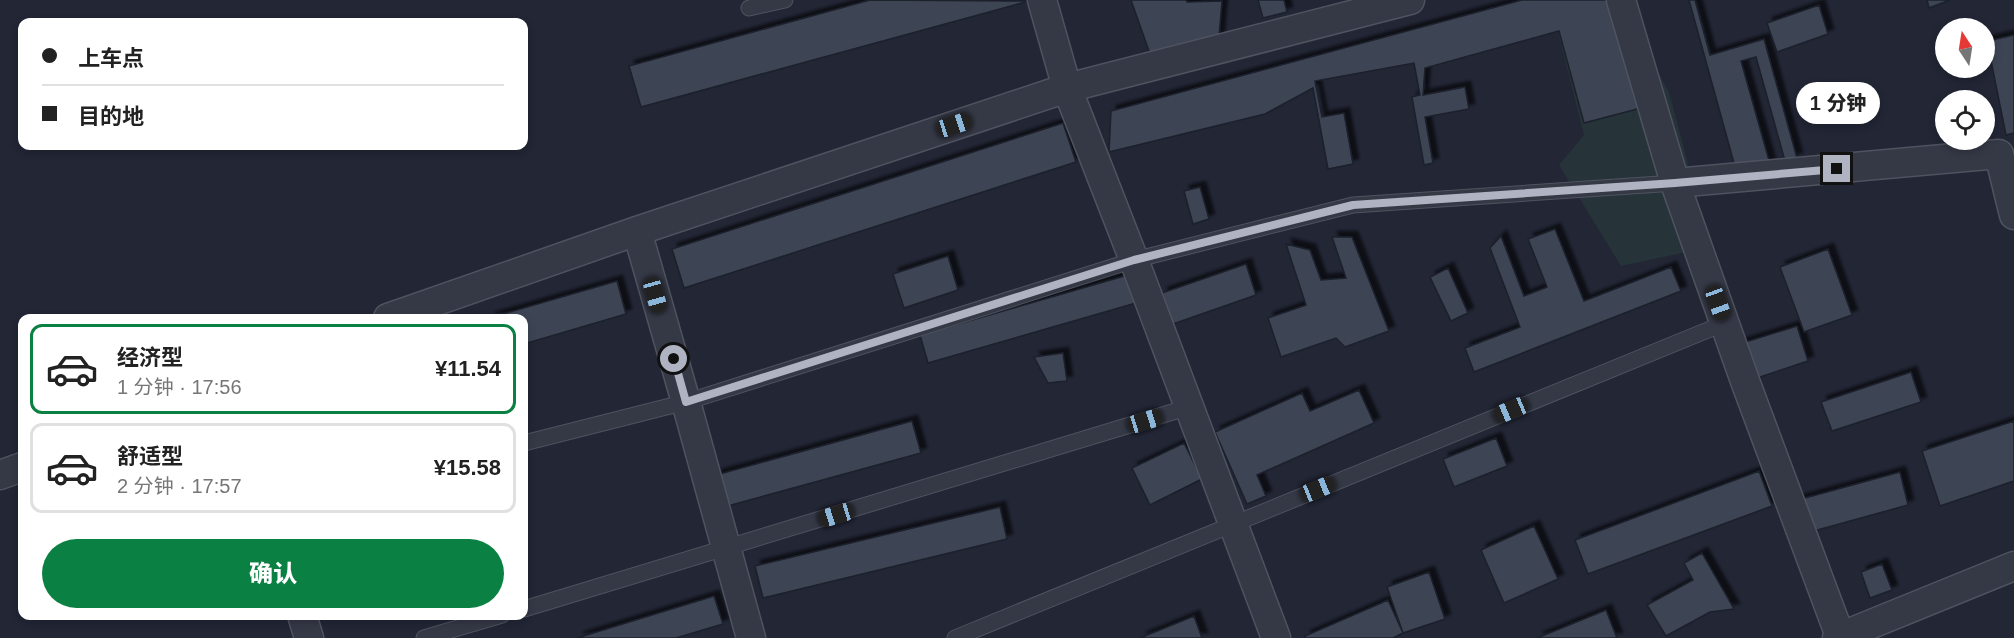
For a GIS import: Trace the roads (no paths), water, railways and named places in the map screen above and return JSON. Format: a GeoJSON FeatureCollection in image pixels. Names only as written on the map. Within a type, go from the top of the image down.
{"type":"FeatureCollection","features":[{"type":"Feature","properties":{"kind":"street"},"geometry":{"type":"LineString","coordinates":[[1042,0],[1067,88],[1276,638]]}},
{"type":"Feature","properties":{"kind":"street"},"geometry":{"type":"LineString","coordinates":[[399,314],[637,231],[1067,88],[1410,0]]}},
{"type":"Feature","properties":{"kind":"street"},"geometry":{"type":"LineString","coordinates":[[1621,0],[1675,183],[1744,381],[1839,637],[2014,566]]}},
{"type":"Feature","properties":{"kind":"street"},"geometry":{"type":"LineString","coordinates":[[1675,183],[2007,153],[2014,215]]}},
{"type":"Feature","properties":{"kind":"street"},"geometry":{"type":"LineString","coordinates":[[637,231],[751,638]]}},
{"type":"Feature","properties":{"kind":"street"},"geometry":{"type":"LineString","coordinates":[[0,475],[18,468]]}},
{"type":"Feature","properties":{"kind":"street"},"geometry":{"type":"LineString","coordinates":[[304,620],[309,638]]}},
{"type":"Feature","properties":{"kind":"lane"},"geometry":{"type":"LineString","coordinates":[[749,8],[785,0]]}},
{"type":"Feature","properties":{"kind":"lane"},"geometry":{"type":"LineString","coordinates":[[528,442],[686,402],[1134,260],[1353,205],[1675,183]]}},
{"type":"Feature","properties":{"kind":"lane"},"geometry":{"type":"LineString","coordinates":[[955,638],[1725,323]]}},
{"type":"Feature","properties":{"kind":"lane"},"geometry":{"type":"LineString","coordinates":[[528,608],[1190,407]]}},
{"type":"Feature","properties":{"kind":"lane"},"geometry":{"type":"LineString","coordinates":[[424,638],[485,620]]}}]}
